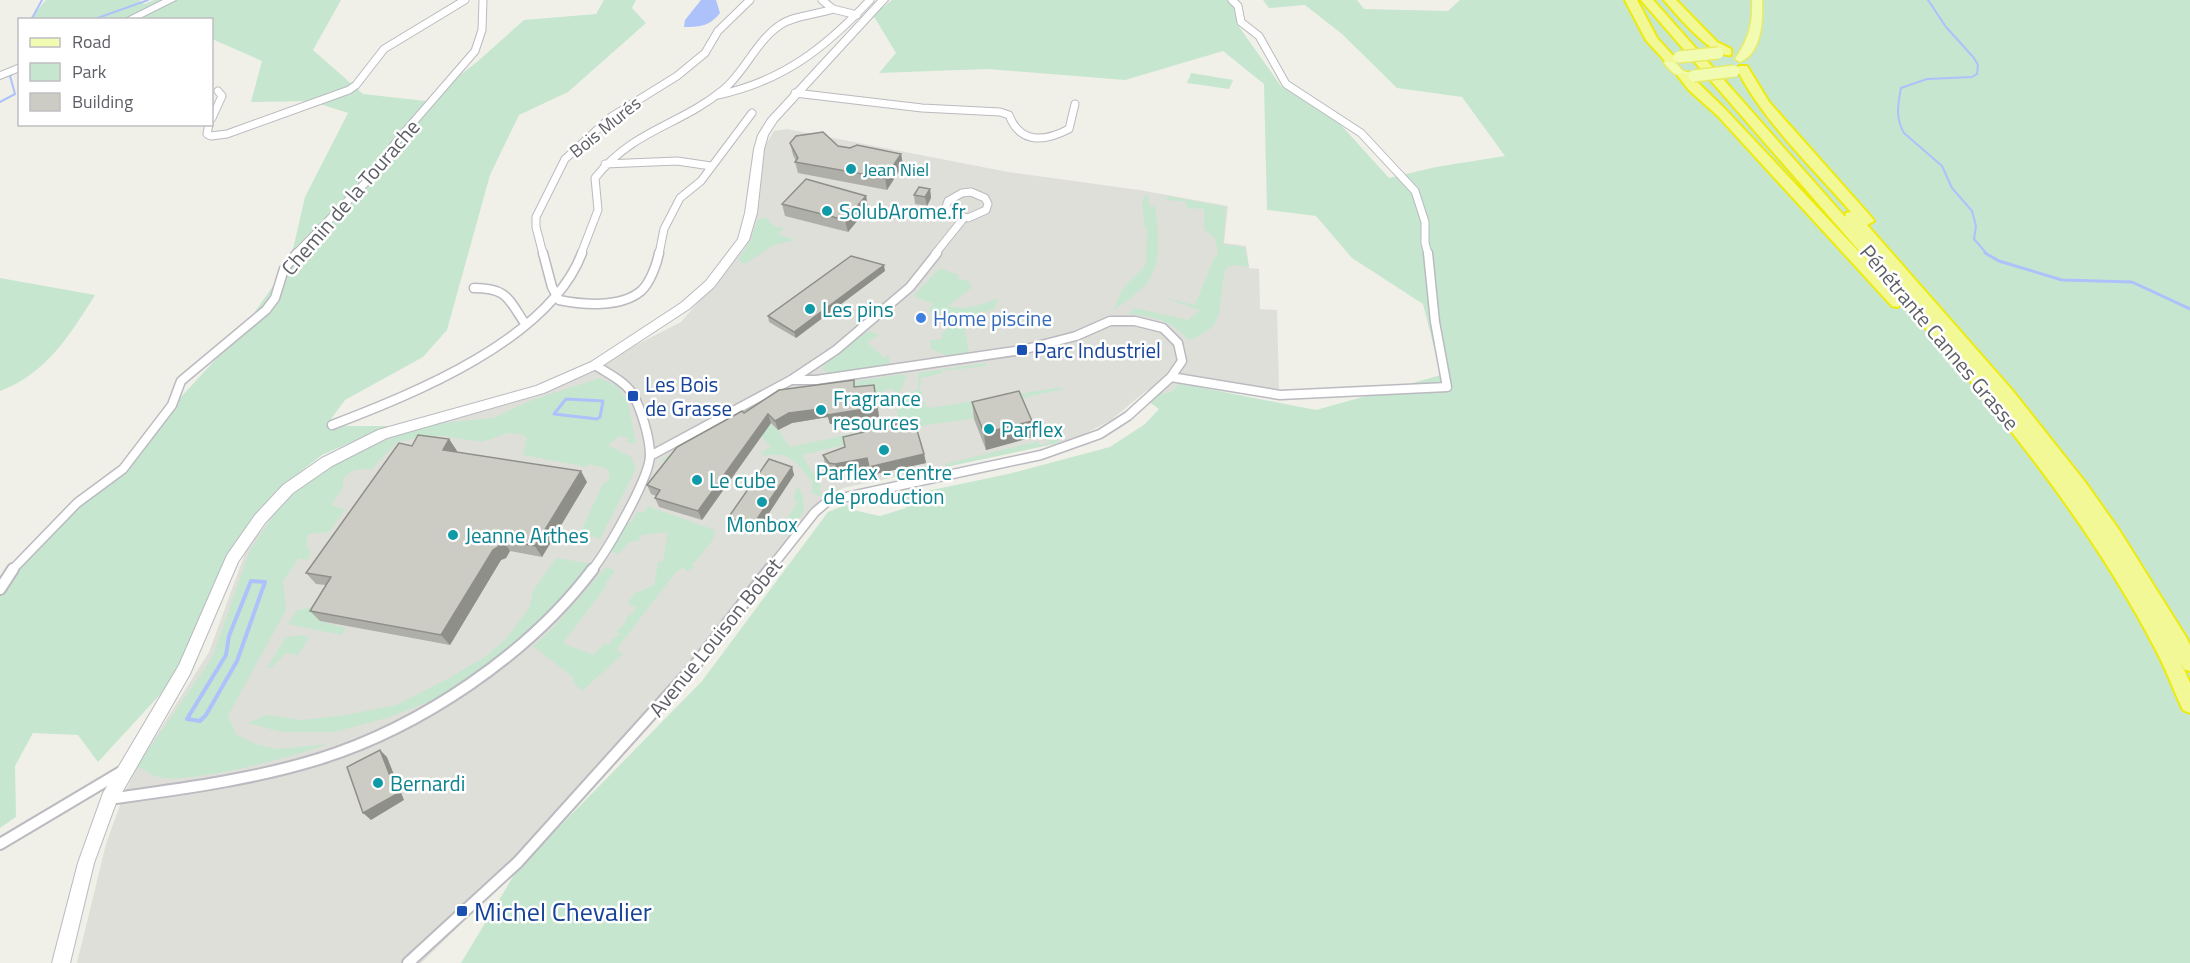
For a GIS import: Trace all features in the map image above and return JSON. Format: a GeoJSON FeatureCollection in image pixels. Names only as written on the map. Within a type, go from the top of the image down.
{"type":"FeatureCollection","features":[{"type":"Feature","properties":{"kind":"highway"},"geometry":{"type":"LineString","coordinates":[[1631,0],[1652,40],[1675,58]]}},
{"type":"Feature","properties":{"kind":"highway","name":"Pénétrante Cannes Grasse"},"geometry":{"type":"LineString","coordinates":[[1647,0],[1970,371],[2049,468],[2100,540],[2164,647],[2190,704]]}},
{"type":"Feature","properties":{"kind":"highway","name":"Pénétrante Cannes Grasse"},"geometry":{"type":"LineString","coordinates":[[1658,0],[1919,291],[2049,446],[2115,537],[2190,663]]}},
{"type":"Feature","properties":{"kind":"highway"},"geometry":{"type":"LineString","coordinates":[[1670,0],[1722,53]]}},
{"type":"Feature","properties":{"kind":"highway"},"geometry":{"type":"LineString","coordinates":[[1739,66],[1765,105],[1893,250],[1919,291]]}},
{"type":"Feature","properties":{"kind":"highway"},"geometry":{"type":"LineString","coordinates":[[1689,76],[1912,318],[1970,371]]}},
{"type":"Feature","properties":{"kind":"main road"},"geometry":{"type":"LineString","coordinates":[[1739,66],[1736,55],[1722,53],[1675,58],[1669,63],[1676,72],[1689,76],[1739,66],[1754,41],[1757,31],[1757,0]]}},
{"type":"Feature","properties":{"kind":"street"},"geometry":{"type":"LineString","coordinates":[[131,18],[171,0]]}},
{"type":"Feature","properties":{"kind":"street"},"geometry":{"type":"LineString","coordinates":[[209,126],[207,134],[211,136],[227,134],[349,90],[356,85],[384,49],[465,0]]}},
{"type":"Feature","properties":{"kind":"street","name":"Chemin de la Tourache"},"geometry":{"type":"LineString","coordinates":[[0,589],[15,566],[77,503],[123,469],[172,405],[181,381],[266,310],[275,298],[284,269],[305,244],[366,182],[397,141],[475,51],[482,30],[483,0]]}},
{"type":"Feature","properties":{"kind":"street","name":"Bois Murés"},"geometry":{"type":"LineString","coordinates":[[555,294],[536,227],[536,217],[565,159],[611,117],[677,76],[705,53],[718,31],[750,0]]}},
{"type":"Feature","properties":{"kind":"street","name":"Bois Murés"},"geometry":{"type":"LineString","coordinates":[[822,0],[833,9],[857,15]]}},
{"type":"Feature","properties":{"kind":"street","name":"Bois Murés"},"geometry":{"type":"LineString","coordinates":[[332,424],[404,398],[502,343],[526,325],[555,294],[564,288],[574,273],[598,210],[595,178],[605,164],[626,145],[718,95],[775,78],[811,56],[837,36],[870,0]]}},
{"type":"Feature","properties":{"kind":"street"},"geometry":{"type":"LineString","coordinates":[[61,963],[86,863],[110,799],[185,669],[232,559],[260,519],[288,489],[327,462],[383,434],[540,390],[595,365],[685,306],[710,284],[743,240],[751,213],[759,149],[763,135],[773,119],[883,0]]}},
{"type":"Feature","properties":{"kind":"street"},"geometry":{"type":"LineString","coordinates":[[791,380],[816,380],[1022,350],[1076,336],[1110,321],[1135,321],[1163,328],[1178,342],[1182,361],[1172,377],[1280,395],[1447,387],[1435,322],[1429,257],[1425,243],[1425,222],[1414,191],[1361,133],[1286,84],[1259,36],[1241,22],[1238,6],[1232,0]]}},
{"type":"Feature","properties":{"kind":"street","name":"Bois Murés"},"geometry":{"type":"LineString","coordinates":[[718,95],[742,72],[780,25],[793,19],[833,9]]}},
{"type":"Feature","properties":{"kind":"street"},"geometry":{"type":"LineString","coordinates":[[0,76],[10,70]]}},
{"type":"Feature","properties":{"kind":"street"},"geometry":{"type":"LineString","coordinates":[[213,116],[222,96],[218,91]]}},
{"type":"Feature","properties":{"kind":"street"},"geometry":{"type":"LineString","coordinates":[[795,93],[922,108],[1000,112],[1009,115],[1015,130],[1022,135],[1048,139],[1069,129],[1074,104]]}},
{"type":"Feature","properties":{"kind":"street"},"geometry":{"type":"LineString","coordinates":[[555,294],[559,300],[568,304],[594,304],[627,298],[642,290],[657,262],[664,229],[680,198],[701,181],[752,113]]}},
{"type":"Feature","properties":{"kind":"street","name":"Bois Murés"},"geometry":{"type":"LineString","coordinates":[[605,164],[677,161],[711,166]]}},
{"type":"Feature","properties":{"kind":"street"},"geometry":{"type":"LineString","coordinates":[[650,456],[791,380],[836,350],[910,287],[963,219],[981,215],[986,210],[988,204],[985,198],[971,192],[953,196],[946,207],[948,212],[963,219]]}},
{"type":"Feature","properties":{"kind":"street"},"geometry":{"type":"LineString","coordinates":[[474,288],[491,288],[503,292],[526,325]]}},
{"type":"Feature","properties":{"kind":"street"},"geometry":{"type":"LineString","coordinates":[[110,799],[207,784],[296,765],[349,749],[397,728],[464,687],[525,644],[560,612],[596,567],[626,518],[650,456],[641,416],[632,392],[595,365]]}},
{"type":"Feature","properties":{"kind":"street","name":"Avenue Louison Bobet"},"geometry":{"type":"LineString","coordinates":[[408,963],[518,862],[692,669],[815,512],[828,501],[850,494],[1041,455],[1074,444],[1100,434],[1128,416],[1172,377]]}},
{"type":"Feature","properties":{"kind":"street"},"geometry":{"type":"LineString","coordinates":[[0,844],[126,770]]}},
{"type":"Feature","properties":{"kind":"shaded area"},"geometry":{"type":"Polygon","coordinates":[[[787,129],[1008,172],[1139,190],[1228,206],[1224,243],[1246,246],[1249,268],[1259,269],[1260,309],[1277,310],[1279,389],[1178,384],[1173,391],[1164,394],[1159,388],[1146,391],[1111,420],[1079,437],[843,488],[819,504],[517,870],[421,963],[77,963],[106,844],[123,797],[137,766],[209,652],[247,548],[283,503],[322,469],[353,451],[413,428],[534,397],[681,322],[745,248],[754,222],[763,149],[774,131],[787,129]]]}},
{"type":"Feature","properties":{"kind":"green space"},"geometry":{"type":"Polygon","coordinates":[[[46,0],[139,0],[145,4],[154,0],[341,0],[313,50],[363,94],[426,101],[477,62],[524,20],[596,14],[604,0],[636,0],[632,8],[646,23],[568,92],[519,115],[490,175],[447,330],[423,357],[345,400],[328,423],[338,426],[388,426],[322,455],[277,490],[245,528],[224,564],[183,660],[168,686],[98,762],[78,735],[33,733],[15,766],[16,817],[0,828],[0,594],[33,548],[91,497],[172,411],[181,397],[240,333],[290,262],[305,197],[348,113],[311,101],[251,102],[262,61],[213,39],[213,18],[139,16],[134,18],[31,18],[46,0]]]}},
{"type":"Feature","properties":{"kind":"green space"},"geometry":{"type":"Polygon","coordinates":[[[892,0],[1239,0],[1241,22],[1237,24],[1281,86],[1340,124],[1389,178],[1436,167],[1505,156],[1462,97],[1397,88],[1342,34],[1305,5],[1269,8],[1263,0],[1357,0],[1364,9],[1448,11],[1460,0],[2190,0],[2190,963],[461,963],[517,870],[702,681],[828,512],[847,504],[849,509],[880,516],[906,508],[903,498],[908,495],[1008,474],[1110,447],[1145,424],[1159,409],[1148,401],[1160,388],[1164,394],[1173,391],[1178,384],[1193,386],[1316,410],[1441,375],[1423,304],[1352,258],[1316,216],[1267,210],[1264,84],[1223,51],[1125,80],[987,69],[879,73],[896,53],[873,15],[892,0]]]}},
{"type":"Feature","properties":{"kind":"green space"},"geometry":{"type":"Polygon","coordinates":[[[1191,73],[1233,80],[1229,89],[1187,83],[1191,73]]]}},
{"type":"Feature","properties":{"kind":"green space"},"geometry":{"type":"Polygon","coordinates":[[[1158,194],[1226,207],[1223,244],[1245,247],[1249,267],[1236,265],[1226,268],[1216,321],[1211,328],[1188,340],[1168,323],[1146,316],[1128,314],[1135,308],[1188,320],[1200,310],[1161,297],[1195,305],[1214,258],[1218,255],[1215,239],[1204,229],[1204,209],[1187,208],[1186,202],[1166,200],[1168,197],[1158,194]]]}},
{"type":"Feature","properties":{"kind":"green space"},"geometry":{"type":"Polygon","coordinates":[[[1145,195],[1148,195],[1149,207],[1155,206],[1158,246],[1155,267],[1146,284],[1113,311],[1123,288],[1145,266],[1147,228],[1142,203],[1145,195]]]}},
{"type":"Feature","properties":{"kind":"green space"},"geometry":{"type":"Polygon","coordinates":[[[766,217],[774,226],[784,228],[778,234],[795,240],[774,245],[745,264],[738,260],[751,239],[757,220],[766,217]]]}},
{"type":"Feature","properties":{"kind":"green space"},"geometry":{"type":"Polygon","coordinates":[[[940,268],[959,275],[957,278],[969,281],[971,288],[948,306],[968,307],[999,298],[994,309],[976,315],[965,330],[969,353],[948,356],[931,349],[930,340],[943,339],[941,333],[947,330],[936,311],[930,313],[929,309],[933,304],[913,296],[940,268]]]}},
{"type":"Feature","properties":{"kind":"green space"},"geometry":{"type":"Polygon","coordinates":[[[0,278],[95,295],[66,338],[44,364],[16,384],[0,391],[0,278]]]}},
{"type":"Feature","properties":{"kind":"green space"},"geometry":{"type":"Polygon","coordinates":[[[869,331],[879,335],[867,342],[884,358],[889,355],[890,365],[830,375],[823,370],[824,360],[869,331]]]}},
{"type":"Feature","properties":{"kind":"green space"},"geometry":{"type":"Polygon","coordinates":[[[986,363],[987,366],[942,371],[942,373],[921,378],[920,388],[925,405],[929,408],[1062,387],[1063,389],[971,410],[975,418],[921,426],[802,455],[821,486],[819,490],[825,497],[812,494],[812,481],[792,460],[780,455],[764,456],[761,453],[771,447],[762,437],[674,465],[661,460],[771,395],[902,374],[907,377],[899,393],[902,398],[918,389],[918,373],[986,363]],[[892,388],[877,394],[761,413],[778,430],[790,447],[910,421],[898,417],[896,393],[892,388]]]}},
{"type":"Feature","properties":{"kind":"green space"},"geometry":{"type":"Polygon","coordinates":[[[600,378],[618,387],[628,401],[636,444],[627,442],[628,438],[620,436],[608,445],[631,457],[636,469],[600,539],[589,535],[583,537],[580,533],[603,484],[608,481],[610,475],[606,468],[589,464],[587,467],[523,455],[527,437],[520,434],[508,433],[482,442],[443,436],[397,442],[371,470],[356,470],[343,479],[343,488],[331,505],[345,509],[329,532],[308,534],[306,547],[311,552],[307,560],[299,558],[283,581],[286,610],[228,716],[236,734],[255,744],[276,749],[329,744],[269,762],[194,777],[158,777],[137,766],[212,658],[250,550],[274,514],[305,483],[342,458],[424,425],[493,418],[532,400],[600,378]]]}},
{"type":"Feature","properties":{"kind":"green space"},"geometry":{"type":"Polygon","coordinates":[[[1058,436],[1059,441],[1054,444],[946,467],[945,464],[1038,441],[1040,445],[1049,443],[1047,439],[1058,436]]]}},
{"type":"Feature","properties":{"kind":"green space"},"geometry":{"type":"Polygon","coordinates":[[[797,487],[802,495],[804,508],[800,518],[786,536],[778,532],[798,502],[793,500],[797,487]]]}},
{"type":"Feature","properties":{"kind":"green space"},"geometry":{"type":"Polygon","coordinates":[[[647,506],[715,530],[713,540],[692,565],[695,567],[686,571],[684,567],[675,573],[616,650],[623,654],[582,691],[572,681],[574,678],[533,646],[550,631],[606,567],[615,570],[605,584],[607,585],[563,643],[594,655],[604,643],[609,645],[612,639],[620,635],[616,632],[636,607],[631,606],[628,602],[635,593],[654,585],[658,562],[663,561],[668,532],[642,535],[638,541],[629,542],[619,554],[611,551],[624,524],[631,522],[637,512],[645,512],[647,506]]]}},
{"type":"Feature","properties":{"kind":"green space"},"geometry":{"type":"Polygon","coordinates":[[[556,558],[594,564],[557,609],[514,647],[443,696],[390,717],[335,732],[282,732],[247,723],[267,715],[302,720],[346,715],[396,705],[449,678],[485,657],[505,640],[529,608],[533,591],[556,558]]]}},
{"type":"Feature","properties":{"kind":"green space"},"geometry":{"type":"Polygon","coordinates":[[[330,603],[320,621],[346,628],[341,635],[288,624],[297,610],[330,603]]]}},
{"type":"Feature","properties":{"kind":"green space"},"geometry":{"type":"Polygon","coordinates":[[[301,635],[309,638],[298,655],[286,653],[271,668],[267,668],[286,637],[301,635]]]}},
{"type":"Feature","properties":{"kind":"water"},"geometry":{"type":"Polygon","coordinates":[[[701,0],[716,0],[720,13],[704,25],[684,27],[685,20],[701,0]]]}},
{"type":"Feature","properties":{"kind":"building"},"geometry":{"type":"Polygon","coordinates":[[[823,132],[838,146],[850,148],[857,145],[901,154],[885,178],[795,162],[798,158],[790,143],[796,136],[823,132]]]}},
{"type":"Feature","properties":{"kind":"building"},"geometry":{"type":"Polygon","coordinates":[[[806,179],[866,196],[845,220],[782,204],[806,179]]]}},
{"type":"Feature","properties":{"kind":"building"},"geometry":{"type":"Polygon","coordinates":[[[919,187],[930,189],[925,197],[914,195],[919,187]]]}},
{"type":"Feature","properties":{"kind":"building","name":"Les pins"},"geometry":{"type":"Polygon","coordinates":[[[851,256],[884,265],[794,332],[768,316],[851,256]]]}},
{"type":"Feature","properties":{"kind":"building"},"geometry":{"type":"Polygon","coordinates":[[[854,380],[854,387],[874,385],[877,407],[827,415],[827,408],[789,413],[775,421],[768,414],[698,511],[655,498],[660,490],[647,485],[677,447],[742,411],[744,413],[779,390],[854,380]]]}},
{"type":"Feature","properties":{"kind":"building"},"geometry":{"type":"Polygon","coordinates":[[[1019,391],[1032,421],[984,433],[972,402],[1019,391]]]}},
{"type":"Feature","properties":{"kind":"building","name":"Parflex - centre de production"},"geometry":{"type":"Polygon","coordinates":[[[914,420],[924,454],[869,467],[867,458],[835,464],[829,463],[823,455],[845,447],[843,437],[914,420]]]}},
{"type":"Feature","properties":{"kind":"building","name":"Jeanne Arthes"},"geometry":{"type":"Polygon","coordinates":[[[418,435],[449,439],[443,450],[581,471],[535,546],[503,540],[493,550],[441,635],[310,611],[331,577],[306,573],[399,443],[412,446],[418,435]]]}},
{"type":"Feature","properties":{"kind":"building","name":"Monbox"},"geometry":{"type":"Polygon","coordinates":[[[769,459],[792,467],[753,525],[728,518],[769,459]]]}},
{"type":"Feature","properties":{"kind":"building","name":"Bernardi"},"geometry":{"type":"Polygon","coordinates":[[[380,750],[397,794],[363,813],[347,767],[380,750]]]}},
{"type":"Feature","properties":{"kind":"waterway"},"geometry":{"type":"LineString","coordinates":[[32,18],[42,0]]}},
{"type":"Feature","properties":{"kind":"waterway"},"geometry":{"type":"LineString","coordinates":[[98,18],[148,0]]}},
{"type":"Feature","properties":{"kind":"waterway"},"geometry":{"type":"LineString","coordinates":[[1928,0],[1946,27],[1974,58],[1978,65],[1977,74],[1972,77],[1927,79],[1901,88],[1898,105],[1899,122],[1904,133],[1942,166],[1952,188],[1972,211],[1976,226],[1974,239],[1987,254]]}},
{"type":"Feature","properties":{"kind":"waterway"},"geometry":{"type":"LineString","coordinates":[[0,102],[15,94],[10,76],[12,74]]}},
{"type":"Feature","properties":{"kind":"waterway"},"geometry":{"type":"LineString","coordinates":[[1985,253],[1999,261],[2062,280],[2132,282],[2190,309]]}},
{"type":"Feature","properties":{"kind":"waterway"},"geometry":{"type":"LineString","coordinates":[[566,399],[603,401],[600,417],[597,419],[554,414],[566,399]]}},
{"type":"Feature","properties":{"kind":"waterway"},"geometry":{"type":"LineString","coordinates":[[251,581],[265,582],[237,661],[206,715],[200,721],[187,719],[226,655],[229,636],[251,581]]}},
{"type":"Feature","properties":{"kind":"place","name":"Jean Niel"},"geometry":{"type":"Point","coordinates":[851,169]}},
{"type":"Feature","properties":{"kind":"place","name":"SolubArome.fr"},"geometry":{"type":"Point","coordinates":[827,211]}},
{"type":"Feature","properties":{"kind":"place","name":"Les pins"},"geometry":{"type":"Point","coordinates":[810,309]}},
{"type":"Feature","properties":{"kind":"place","name":"Home piscine"},"geometry":{"type":"Point","coordinates":[921,318]}},
{"type":"Feature","properties":{"kind":"place","name":"Parc Industriel"},"geometry":{"type":"Point","coordinates":[1022,350]}},
{"type":"Feature","properties":{"kind":"place","name":"Les Bois de Grasse"},"geometry":{"type":"Point","coordinates":[633,396]}},
{"type":"Feature","properties":{"kind":"place","name":"Fragrance resources"},"geometry":{"type":"Point","coordinates":[821,410]}},
{"type":"Feature","properties":{"kind":"place","name":"Parflex"},"geometry":{"type":"Point","coordinates":[989,429]}},
{"type":"Feature","properties":{"kind":"place","name":"Parflex - centre de production"},"geometry":{"type":"Point","coordinates":[884,450]}},
{"type":"Feature","properties":{"kind":"place","name":"Le cube"},"geometry":{"type":"Point","coordinates":[697,480]}},
{"type":"Feature","properties":{"kind":"place","name":"Monbox"},"geometry":{"type":"Point","coordinates":[762,502]}},
{"type":"Feature","properties":{"kind":"place","name":"Jeanne Arthes"},"geometry":{"type":"Point","coordinates":[453,535]}},
{"type":"Feature","properties":{"kind":"place","name":"Bernardi"},"geometry":{"type":"Point","coordinates":[378,783]}},
{"type":"Feature","properties":{"kind":"place","name":"Michel Chevalier"},"geometry":{"type":"Point","coordinates":[462,911]}}]}
